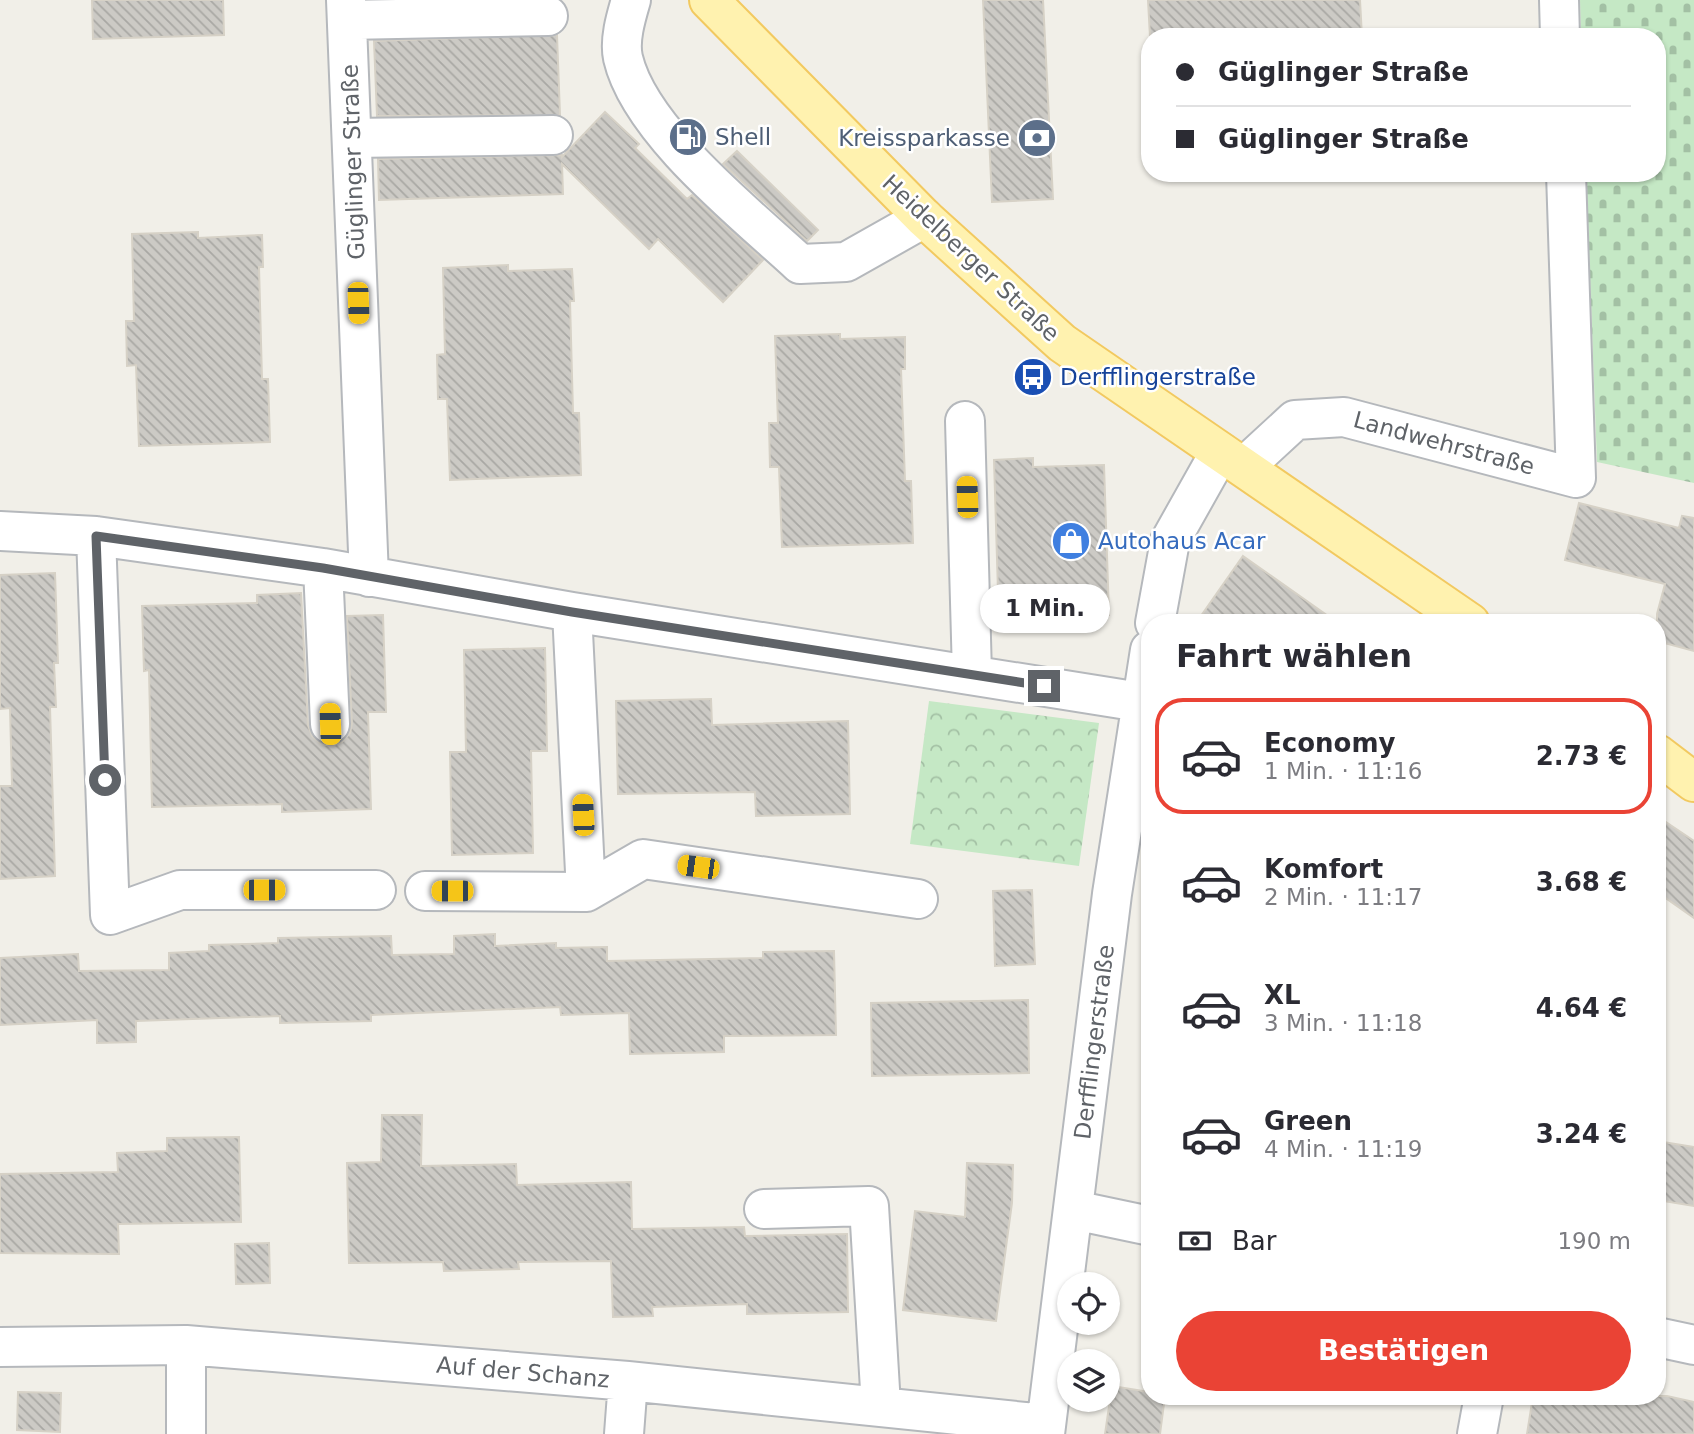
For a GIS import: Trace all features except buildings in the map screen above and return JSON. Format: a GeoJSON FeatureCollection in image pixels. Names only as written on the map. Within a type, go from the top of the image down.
{"type":"FeatureCollection","features":[{"type":"Feature","properties":{"kind":"main road","name":"Heidelberger Straße"},"geometry":{"type":"LineString","coordinates":[[709,0],[924,219],[1062,343],[1457,614]]}},
{"type":"Feature","properties":{"kind":"main road"},"geometry":{"type":"LineString","coordinates":[[1666,761],[1694,782]]}},
{"type":"Feature","properties":{"kind":"street"},"geometry":{"type":"LineString","coordinates":[[631,0],[625,21],[623,57],[641,100],[694,165],[800,264],[846,262],[924,219]]}},
{"type":"Feature","properties":{"kind":"street"},"geometry":{"type":"LineString","coordinates":[[1559,0],[1560,28]]}},
{"type":"Feature","properties":{"kind":"street"},"geometry":{"type":"LineString","coordinates":[[347,10],[548,16]]}},
{"type":"Feature","properties":{"kind":"street","name":"Güglinger Straße"},"geometry":{"type":"LineString","coordinates":[[347,10],[369,577]]}},
{"type":"Feature","properties":{"kind":"street"},"geometry":{"type":"LineString","coordinates":[[352,138],[554,135]]}},
{"type":"Feature","properties":{"kind":"street","name":"Landwehrstraße"},"geometry":{"type":"LineString","coordinates":[[1232,460],[1295,420],[1344,417],[1576,478],[1566,185]]}},
{"type":"Feature","properties":{"kind":"street"},"geometry":{"type":"LineString","coordinates":[[965,421],[972,674]]}},
{"type":"Feature","properties":{"kind":"street"},"geometry":{"type":"LineString","coordinates":[[1157,614],[1170,541],[1232,460]]}},
{"type":"Feature","properties":{"kind":"street"},"geometry":{"type":"LineString","coordinates":[[0,531],[96,536],[323,568],[572,612],[1140,702]]}},
{"type":"Feature","properties":{"kind":"street"},"geometry":{"type":"LineString","coordinates":[[96,536],[110,915],[180,890],[376,890]]}},
{"type":"Feature","properties":{"kind":"street"},"geometry":{"type":"LineString","coordinates":[[323,568],[330,724]]}},
{"type":"Feature","properties":{"kind":"street"},"geometry":{"type":"LineString","coordinates":[[572,612],[586,892]]}},
{"type":"Feature","properties":{"kind":"street","name":"Derfflingerstraße"},"geometry":{"type":"LineString","coordinates":[[1045,1429],[1112,894],[1141,697]]}},
{"type":"Feature","properties":{"kind":"street"},"geometry":{"type":"LineString","coordinates":[[425,891],[586,892],[643,859],[918,899]]}},
{"type":"Feature","properties":{"kind":"street"},"geometry":{"type":"LineString","coordinates":[[764,1209],[869,1206],[881,1406]]}},
{"type":"Feature","properties":{"kind":"street"},"geometry":{"type":"LineString","coordinates":[[1074,1210],[1141,1224]]}},
{"type":"Feature","properties":{"kind":"street"},"geometry":{"type":"LineString","coordinates":[[1666,1339],[1694,1345]]}},
{"type":"Feature","properties":{"kind":"street"},"geometry":{"type":"LineString","coordinates":[[186,1345],[186,1434]]}},
{"type":"Feature","properties":{"kind":"street","name":"Auf der Schanz"},"geometry":{"type":"LineString","coordinates":[[0,1347],[186,1345],[628,1381],[881,1406],[1045,1429]]}},
{"type":"Feature","properties":{"kind":"street"},"geometry":{"type":"LineString","coordinates":[[624,1434],[628,1381]]}},
{"type":"Feature","properties":{"kind":"street"},"geometry":{"type":"LineString","coordinates":[[1477,1434],[1482,1405]]}},
{"type":"Feature","properties":{"kind":"green space"},"geometry":{"type":"Polygon","coordinates":[[[1580,0],[1694,0],[1694,483],[1597,462],[1586,182],[1666,182],[1666,28],[1581,28],[1580,0]]]}},
{"type":"Feature","properties":{"kind":"green space"},"geometry":{"type":"Polygon","coordinates":[[[929,701],[1099,723],[1079,866],[910,844],[929,701]]]}},
{"type":"Feature","properties":{"kind":"place","name":"Shell"},"geometry":{"type":"Point","coordinates":[688,137]}},
{"type":"Feature","properties":{"kind":"place","name":"Kreissparkasse"},"geometry":{"type":"Point","coordinates":[1037,138]}},
{"type":"Feature","properties":{"kind":"place","name":"Derfflingerstraße"},"geometry":{"type":"Point","coordinates":[1033,377]}},
{"type":"Feature","properties":{"kind":"place","name":"Autohaus Acar"},"geometry":{"type":"Point","coordinates":[1071,541]}},
{"type":"Feature","properties":{"kind":"route"},"geometry":{"type":"LineString","coordinates":[[105,780],[96,536],[323,568],[572,612],[1044,686]]}}]}
